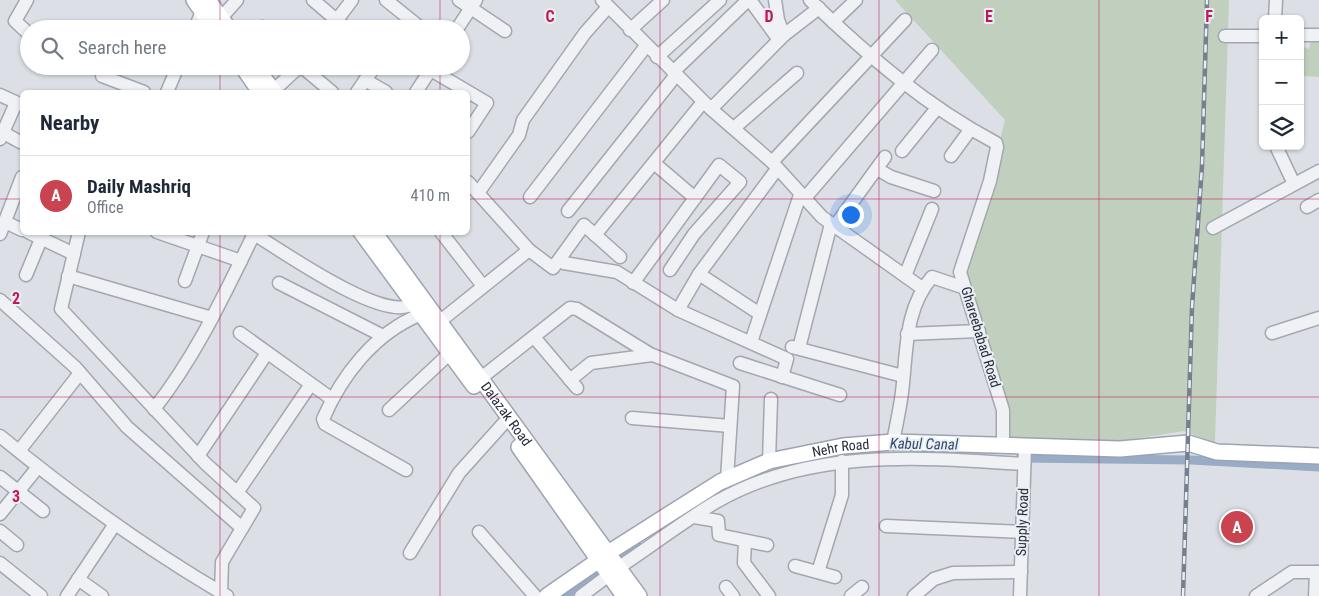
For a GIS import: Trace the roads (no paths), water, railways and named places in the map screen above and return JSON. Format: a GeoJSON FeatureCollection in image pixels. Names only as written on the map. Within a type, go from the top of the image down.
{"type":"FeatureCollection","features":[{"type":"Feature","properties":{"kind":"main road"},"geometry":{"type":"LineString","coordinates":[[202,4],[216,20]]}},
{"type":"Feature","properties":{"kind":"main road"},"geometry":{"type":"LineString","coordinates":[[252,75],[268,90]]}},
{"type":"Feature","properties":{"kind":"main road"},"geometry":{"type":"LineString","coordinates":[[260,75],[269,90]]}},
{"type":"Feature","properties":{"kind":"main road","name":"Dalazak Road"},"geometry":{"type":"LineString","coordinates":[[363,235],[449,354],[608,565],[639,596]]}},
{"type":"Feature","properties":{"kind":"main road","name":"Dalazak Road"},"geometry":{"type":"LineString","coordinates":[[376,235],[480,378],[608,565],[624,596]]}},
{"type":"Feature","properties":{"kind":"main road","name":"Nehr Road"},"geometry":{"type":"LineString","coordinates":[[547,596],[608,565],[727,479],[769,461],[843,446],[893,442],[1025,448],[1120,449],[1188,443],[1217,452],[1319,456]]}},
{"type":"Feature","properties":{"kind":"street"},"geometry":{"type":"LineString","coordinates":[[20,26],[15,21],[27,0]]}},
{"type":"Feature","properties":{"kind":"street"},"geometry":{"type":"LineString","coordinates":[[224,20],[236,0]]}},
{"type":"Feature","properties":{"kind":"street"},"geometry":{"type":"LineString","coordinates":[[313,0],[330,20]]}},
{"type":"Feature","properties":{"kind":"street"},"geometry":{"type":"LineString","coordinates":[[336,20],[352,0]]}},
{"type":"Feature","properties":{"kind":"street"},"geometry":{"type":"LineString","coordinates":[[386,0],[411,20]]}},
{"type":"Feature","properties":{"kind":"street"},"geometry":{"type":"LineString","coordinates":[[459,0],[473,4],[505,31]]}},
{"type":"Feature","properties":{"kind":"street"},"geometry":{"type":"LineString","coordinates":[[630,30],[663,0]]}},
{"type":"Feature","properties":{"kind":"street"},"geometry":{"type":"LineString","coordinates":[[657,57],[720,0]]}},
{"type":"Feature","properties":{"kind":"street"},"geometry":{"type":"LineString","coordinates":[[568,211],[674,73],[749,0],[782,38]]}},
{"type":"Feature","properties":{"kind":"street"},"geometry":{"type":"LineString","coordinates":[[775,0],[782,38]]}},
{"type":"Feature","properties":{"kind":"street"},"geometry":{"type":"LineString","coordinates":[[833,22],[856,0]]}},
{"type":"Feature","properties":{"kind":"street"},"geometry":{"type":"LineString","coordinates":[[1276,0],[1276,15]]}},
{"type":"Feature","properties":{"kind":"street"},"geometry":{"type":"LineString","coordinates":[[478,193],[519,135],[523,120],[585,33],[604,2],[657,57],[774,166],[802,197],[833,225],[922,288]]}},
{"type":"Feature","properties":{"kind":"street"},"geometry":{"type":"LineString","coordinates":[[197,20],[202,4]]}},
{"type":"Feature","properties":{"kind":"street"},"geometry":{"type":"LineString","coordinates":[[463,20],[473,4]]}},
{"type":"Feature","properties":{"kind":"street"},"geometry":{"type":"LineString","coordinates":[[595,235],[654,163],[707,105],[782,38],[815,4],[903,83],[970,130],[951,156]]}},
{"type":"Feature","properties":{"kind":"street"},"geometry":{"type":"LineString","coordinates":[[678,310],[699,274],[774,166],[870,55],[904,20]]}},
{"type":"Feature","properties":{"kind":"street"},"geometry":{"type":"LineString","coordinates":[[1304,36],[1319,35]]}},
{"type":"Feature","properties":{"kind":"street"},"geometry":{"type":"LineString","coordinates":[[1225,36],[1259,36]]}},
{"type":"Feature","properties":{"kind":"street"},"geometry":{"type":"LineString","coordinates":[[530,197],[646,46]]}},
{"type":"Feature","properties":{"kind":"street"},"geometry":{"type":"LineString","coordinates":[[751,342],[802,197],[932,50]]}},
{"type":"Feature","properties":{"kind":"street"},"geometry":{"type":"LineString","coordinates":[[734,128],[797,73]]}},
{"type":"Feature","properties":{"kind":"street"},"geometry":{"type":"LineString","coordinates":[[168,90],[174,75]]}},
{"type":"Feature","properties":{"kind":"street"},"geometry":{"type":"LineString","coordinates":[[272,90],[290,75]]}},
{"type":"Feature","properties":{"kind":"street"},"geometry":{"type":"LineString","coordinates":[[312,75],[330,90]]}},
{"type":"Feature","properties":{"kind":"street"},"geometry":{"type":"LineString","coordinates":[[358,90],[369,75]]}},
{"type":"Feature","properties":{"kind":"street"},"geometry":{"type":"LineString","coordinates":[[417,90],[427,75]]}},
{"type":"Feature","properties":{"kind":"street"},"geometry":{"type":"LineString","coordinates":[[443,75],[468,90]]}},
{"type":"Feature","properties":{"kind":"street"},"geometry":{"type":"LineString","coordinates":[[102,76],[139,90]]}},
{"type":"Feature","properties":{"kind":"street"},"geometry":{"type":"LineString","coordinates":[[365,80],[382,90]]}},
{"type":"Feature","properties":{"kind":"street"},"geometry":{"type":"LineString","coordinates":[[470,91],[487,102],[470,129]]}},
{"type":"Feature","properties":{"kind":"street"},"geometry":{"type":"LineString","coordinates":[[0,95],[19,104],[1,134],[20,142]]}},
{"type":"Feature","properties":{"kind":"street"},"geometry":{"type":"LineString","coordinates":[[902,151],[937,108]]}},
{"type":"Feature","properties":{"kind":"street","name":"Ghareebabad Road"},"geometry":{"type":"LineString","coordinates":[[970,130],[996,144],[997,153],[990,181],[960,272],[1003,410],[1003,446]]}},
{"type":"Feature","properties":{"kind":"street"},"geometry":{"type":"LineString","coordinates":[[1278,150],[1294,184]]}},
{"type":"Feature","properties":{"kind":"street"},"geometry":{"type":"LineString","coordinates":[[885,157],[833,225],[795,348],[904,376]]}},
{"type":"Feature","properties":{"kind":"street"},"geometry":{"type":"LineString","coordinates":[[654,163],[695,198]]}},
{"type":"Feature","properties":{"kind":"street"},"geometry":{"type":"LineString","coordinates":[[634,283],[719,164],[740,182],[694,234],[670,270]]}},
{"type":"Feature","properties":{"kind":"street"},"geometry":{"type":"LineString","coordinates":[[877,169],[891,178],[934,192]]}},
{"type":"Feature","properties":{"kind":"street"},"geometry":{"type":"LineString","coordinates":[[1213,228],[1319,171]]}},
{"type":"Feature","properties":{"kind":"street"},"geometry":{"type":"LineString","coordinates":[[470,184],[528,250],[553,268],[584,225],[620,257]]}},
{"type":"Feature","properties":{"kind":"street"},"geometry":{"type":"LineString","coordinates":[[20,188],[2,228],[20,230]]}},
{"type":"Feature","properties":{"kind":"street"},"geometry":{"type":"LineString","coordinates":[[1307,207],[1319,200]]}},
{"type":"Feature","properties":{"kind":"street"},"geometry":{"type":"LineString","coordinates":[[905,276],[932,209]]}},
{"type":"Feature","properties":{"kind":"street"},"geometry":{"type":"LineString","coordinates":[[34,235],[74,254]]}},
{"type":"Feature","properties":{"kind":"street"},"geometry":{"type":"LineString","coordinates":[[78,235],[61,309],[198,456],[254,508],[222,562],[224,594]]}},
{"type":"Feature","properties":{"kind":"street"},"geometry":{"type":"LineString","coordinates":[[165,235],[241,261]]}},
{"type":"Feature","properties":{"kind":"street"},"geometry":{"type":"LineString","coordinates":[[185,281],[202,235]]}},
{"type":"Feature","properties":{"kind":"street"},"geometry":{"type":"LineString","coordinates":[[154,408],[174,383],[212,318],[252,235]]}},
{"type":"Feature","properties":{"kind":"street"},"geometry":{"type":"LineString","coordinates":[[256,235],[368,301],[397,308],[416,309]]}},
{"type":"Feature","properties":{"kind":"street"},"geometry":{"type":"LineString","coordinates":[[443,235],[483,286]]}},
{"type":"Feature","properties":{"kind":"street"},"geometry":{"type":"LineString","coordinates":[[26,275],[41,239]]}},
{"type":"Feature","properties":{"kind":"street"},"geometry":{"type":"LineString","coordinates":[[439,322],[528,250]]}},
{"type":"Feature","properties":{"kind":"street"},"geometry":{"type":"LineString","coordinates":[[559,260],[564,264],[617,272],[678,310],[787,359],[782,377]]}},
{"type":"Feature","properties":{"kind":"street"},"geometry":{"type":"LineString","coordinates":[[699,274],[760,314]]}},
{"type":"Feature","properties":{"kind":"street"},"geometry":{"type":"LineString","coordinates":[[68,276],[212,318]]}},
{"type":"Feature","properties":{"kind":"street"},"geometry":{"type":"LineString","coordinates":[[893,442],[904,376],[907,334],[922,288],[932,277],[965,288]]}},
{"type":"Feature","properties":{"kind":"street"},"geometry":{"type":"LineString","coordinates":[[279,283],[383,336]]}},
{"type":"Feature","properties":{"kind":"street"},"geometry":{"type":"LineString","coordinates":[[0,300],[80,372],[127,427],[242,528]]}},
{"type":"Feature","properties":{"kind":"street"},"geometry":{"type":"LineString","coordinates":[[480,378],[570,308],[577,309],[652,355],[733,386],[727,479]]}},
{"type":"Feature","properties":{"kind":"street"},"geometry":{"type":"LineString","coordinates":[[406,470],[325,424],[323,420],[332,399],[354,367],[383,336],[416,309]]}},
{"type":"Feature","properties":{"kind":"street"},"geometry":{"type":"LineString","coordinates":[[1272,333],[1319,318]]}},
{"type":"Feature","properties":{"kind":"street"},"geometry":{"type":"LineString","coordinates":[[907,334],[979,330]]}},
{"type":"Feature","properties":{"kind":"street"},"geometry":{"type":"LineString","coordinates":[[240,333],[332,399]]}},
{"type":"Feature","properties":{"kind":"street"},"geometry":{"type":"LineString","coordinates":[[534,337],[574,384],[591,363],[652,355]]}},
{"type":"Feature","properties":{"kind":"street"},"geometry":{"type":"LineString","coordinates":[[198,456],[267,353]]}},
{"type":"Feature","properties":{"kind":"street"},"geometry":{"type":"LineString","coordinates":[[389,410],[449,354]]}},
{"type":"Feature","properties":{"kind":"street"},"geometry":{"type":"LineString","coordinates":[[740,363],[840,395]]}},
{"type":"Feature","properties":{"kind":"street"},"geometry":{"type":"LineString","coordinates":[[19,451],[80,372]]}},
{"type":"Feature","properties":{"kind":"street"},"geometry":{"type":"LineString","coordinates":[[237,493],[311,384]]}},
{"type":"Feature","properties":{"kind":"street"},"geometry":{"type":"LineString","coordinates":[[769,461],[771,398]]}},
{"type":"Feature","properties":{"kind":"street"},"geometry":{"type":"LineString","coordinates":[[632,418],[730,426]]}},
{"type":"Feature","properties":{"kind":"street"},"geometry":{"type":"LineString","coordinates":[[410,553],[459,472],[503,424]]}},
{"type":"Feature","properties":{"kind":"street"},"geometry":{"type":"LineString","coordinates":[[1,437],[74,496],[171,563],[224,594]]}},
{"type":"Feature","properties":{"kind":"street","name":"Supply Road"},"geometry":{"type":"LineString","coordinates":[[1020,596],[1025,448]]}},
{"type":"Feature","properties":{"kind":"street"},"geometry":{"type":"LineString","coordinates":[[581,596],[608,565],[694,518],[716,502],[781,473],[842,461],[887,458],[1024,464]]}},
{"type":"Feature","properties":{"kind":"street"},"geometry":{"type":"LineString","coordinates":[[818,572],[842,495],[842,461]]}},
{"type":"Feature","properties":{"kind":"street"},"geometry":{"type":"LineString","coordinates":[[0,514],[38,467]]}},
{"type":"Feature","properties":{"kind":"street"},"geometry":{"type":"LineString","coordinates":[[0,477],[43,511]]}},
{"type":"Feature","properties":{"kind":"street"},"geometry":{"type":"LineString","coordinates":[[694,518],[718,521],[719,535],[767,545]]}},
{"type":"Feature","properties":{"kind":"street"},"geometry":{"type":"LineString","coordinates":[[67,596],[115,524]]}},
{"type":"Feature","properties":{"kind":"street"},"geometry":{"type":"LineString","coordinates":[[886,526],[1022,532]]}},
{"type":"Feature","properties":{"kind":"street"},"geometry":{"type":"LineString","coordinates":[[0,531],[17,545]]}},
{"type":"Feature","properties":{"kind":"street"},"geometry":{"type":"LineString","coordinates":[[478,532],[536,596]]}},
{"type":"Feature","properties":{"kind":"street"},"geometry":{"type":"LineString","coordinates":[[745,541],[744,563],[768,596]]}},
{"type":"Feature","properties":{"kind":"street"},"geometry":{"type":"LineString","coordinates":[[0,563],[41,596]]}},
{"type":"Feature","properties":{"kind":"street"},"geometry":{"type":"LineString","coordinates":[[796,566],[835,577]]}},
{"type":"Feature","properties":{"kind":"street"},"geometry":{"type":"LineString","coordinates":[[914,596],[934,579],[953,573],[1021,572]]}},
{"type":"Feature","properties":{"kind":"street"},"geometry":{"type":"LineString","coordinates":[[1256,596],[1292,572],[1318,572],[1316,596]]}},
{"type":"Feature","properties":{"kind":"street"},"geometry":{"type":"LineString","coordinates":[[78,579],[102,596]]}},
{"type":"Feature","properties":{"kind":"street"},"geometry":{"type":"LineString","coordinates":[[850,596],[862,587]]}},
{"type":"Feature","properties":{"kind":"waterway","name":"Kabul Canal"},"geometry":{"type":"LineString","coordinates":[[1020,458],[1191,460],[1319,467]]}},
{"type":"Feature","properties":{"kind":"waterway","name":"Kabul Canal"},"geometry":{"type":"LineString","coordinates":[[564,596],[639,547]]}},
{"type":"Feature","properties":{"kind":"railway"},"geometry":{"type":"LineString","coordinates":[[1183,596],[1192,307],[1202,166],[1207,0]]}},
{"type":"Feature","properties":{"kind":"place","name":"Daily Mashriq"},"geometry":{"type":"Point","coordinates":[1237,527]}}]}
